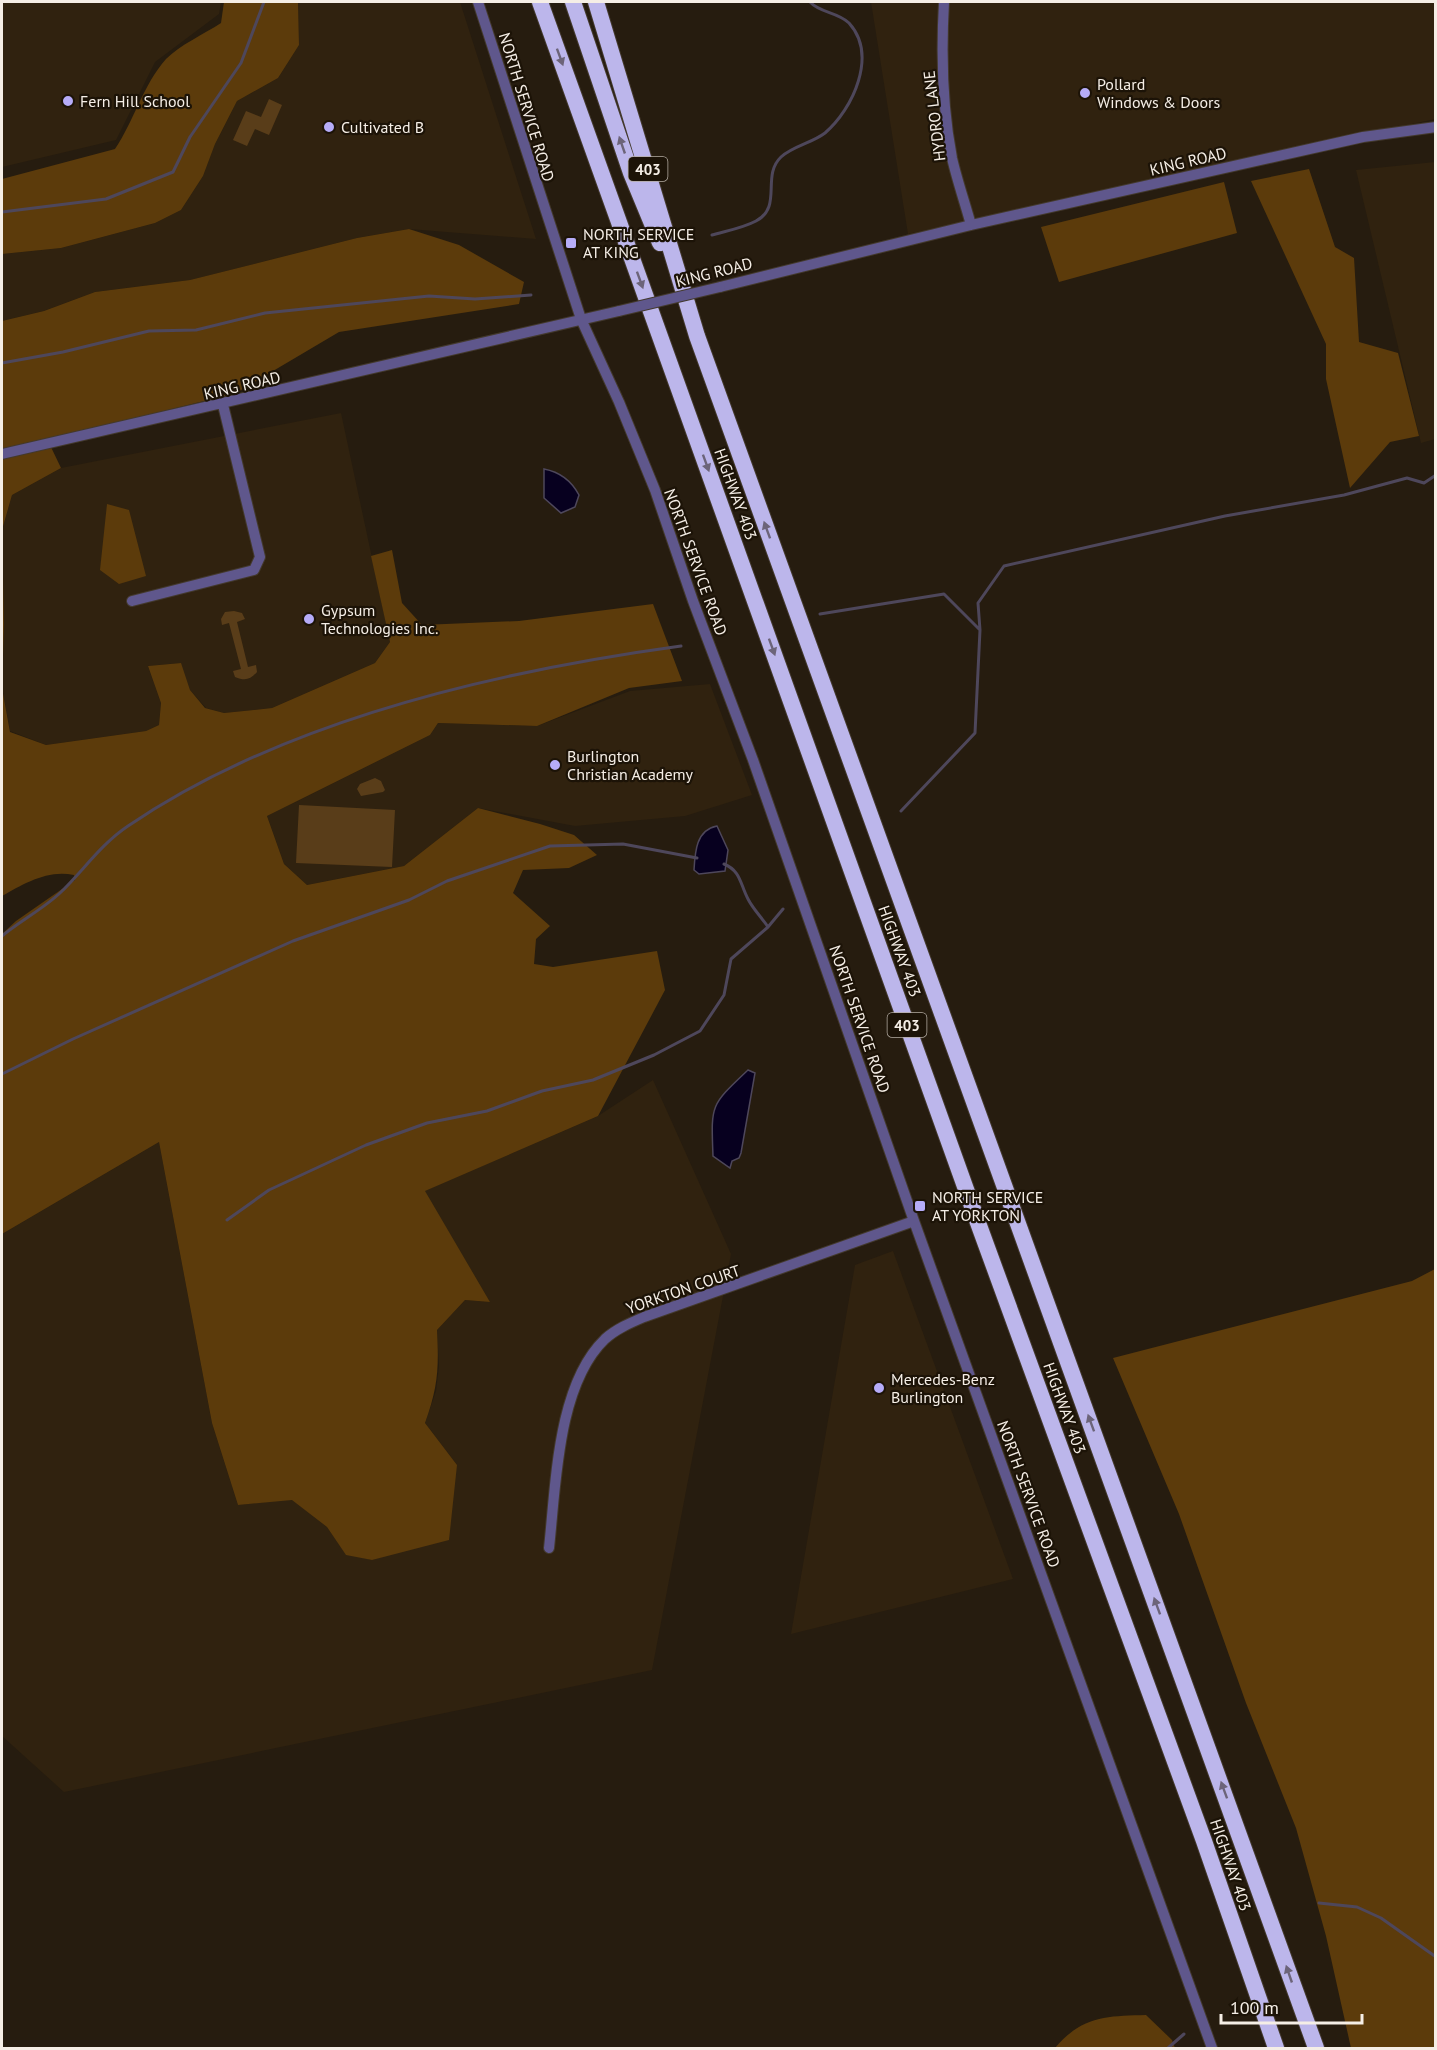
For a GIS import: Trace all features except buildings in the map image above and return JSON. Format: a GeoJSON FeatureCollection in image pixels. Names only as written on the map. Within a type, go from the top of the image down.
{"type":"FeatureCollection","features":[{"type":"Feature","properties":{"kind":"highway","name":"HIGHWAY 403"},"geometry":{"type":"LineString","coordinates":[[540,2],[973,1209],[1204,1841],[1276,2049]]}},
{"type":"Feature","properties":{"kind":"highway"},"geometry":{"type":"LineString","coordinates":[[573,2],[631,173],[697,336]]}},
{"type":"Feature","properties":{"kind":"highway","name":"HIGHWAY 403"},"geometry":{"type":"LineString","coordinates":[[596,2],[697,336],[1316,2049]]}},
{"type":"Feature","properties":{"kind":"street","name":"NORTH SERVICE ROAD"},"geometry":{"type":"LineString","coordinates":[[478,2],[581,319],[619,402],[655,490],[693,601],[753,760],[914,1221],[1212,2049]]}},
{"type":"Feature","properties":{"kind":"street","name":"HYDRO LANE"},"geometry":{"type":"LineString","coordinates":[[944,2],[942,49],[944,102],[952,159],[971,225]]}},
{"type":"Feature","properties":{"kind":"street","name":"KING ROAD"},"geometry":{"type":"LineString","coordinates":[[2,454],[223,405],[971,225],[1363,136],[1436,127]]}},
{"type":"Feature","properties":{"kind":"street"},"geometry":{"type":"LineString","coordinates":[[132,601],[254,570],[260,557],[223,405]]}},
{"type":"Feature","properties":{"kind":"street","name":"YORKTON COURT"},"geometry":{"type":"LineString","coordinates":[[549,1548],[566,1412],[576,1382],[590,1356],[605,1339],[623,1326],[644,1317],[914,1221]]}},
{"type":"Feature","properties":{"kind":"shaded area","name":"Fern Hill School"},"geometry":{"type":"Polygon","coordinates":[[[2,2],[221,2],[219,14],[155,62],[116,140],[2,167],[2,2]]]}},
{"type":"Feature","properties":{"kind":"shaded area"},"geometry":{"type":"Polygon","coordinates":[[[224,2],[298,2],[299,45],[278,78],[237,101],[215,144],[203,176],[181,210],[155,223],[61,248],[2,254],[2,179],[115,149],[158,69],[178,49],[221,23],[224,2]]]}},
{"type":"Feature","properties":{"kind":"shaded area"},"geometry":{"type":"Polygon","coordinates":[[[298,2],[460,2],[536,239],[409,229],[357,238],[190,280],[95,292],[44,311],[2,321],[2,254],[61,248],[155,223],[181,210],[203,176],[215,144],[237,101],[278,78],[299,45],[298,2]]]}},
{"type":"Feature","properties":{"kind":"shaded area"},"geometry":{"type":"Polygon","coordinates":[[[871,2],[1435,2],[1435,119],[908,234],[871,2]]]}},
{"type":"Feature","properties":{"kind":"shaded area"},"geometry":{"type":"Polygon","coordinates":[[[269,99],[282,105],[269,135],[255,129],[247,146],[233,140],[246,111],[261,117],[269,99]]]}},
{"type":"Feature","properties":{"kind":"shaded area"},"geometry":{"type":"Polygon","coordinates":[[[1435,162],[1435,439],[1421,443],[1356,170],[1435,162]]]}},
{"type":"Feature","properties":{"kind":"shaded area"},"geometry":{"type":"Polygon","coordinates":[[[1309,169],[1335,247],[1354,258],[1359,342],[1398,353],[1419,436],[1390,442],[1350,488],[1326,379],[1326,344],[1251,181],[1309,169]]]}},
{"type":"Feature","properties":{"kind":"shaded area"},"geometry":{"type":"Polygon","coordinates":[[[1224,182],[1237,233],[1059,282],[1041,227],[1224,182]]]}},
{"type":"Feature","properties":{"kind":"shaded area"},"geometry":{"type":"Polygon","coordinates":[[[409,229],[459,245],[524,282],[519,304],[339,332],[236,393],[124,421],[50,445],[61,468],[12,495],[2,530],[2,321],[44,311],[95,292],[190,280],[357,238],[409,229]]]}},
{"type":"Feature","properties":{"kind":"shaded area"},"geometry":{"type":"Polygon","coordinates":[[[341,413],[390,642],[375,663],[272,708],[224,713],[206,708],[190,690],[180,663],[148,666],[161,703],[159,725],[146,731],[46,745],[10,731],[2,688],[4,625],[2,530],[12,495],[61,468],[341,413]]]}},
{"type":"Feature","properties":{"kind":"shaded area"},"geometry":{"type":"Polygon","coordinates":[[[544,469],[555,472],[569,481],[579,495],[575,507],[561,513],[544,498],[544,469]]]}},
{"type":"Feature","properties":{"kind":"shaded area"},"geometry":{"type":"Polygon","coordinates":[[[107,504],[129,510],[146,576],[119,584],[100,570],[107,504]]]}},
{"type":"Feature","properties":{"kind":"shaded area"},"geometry":{"type":"Polygon","coordinates":[[[2,530],[4,625],[2,688],[2,530]]]}},
{"type":"Feature","properties":{"kind":"shaded area"},"geometry":{"type":"Polygon","coordinates":[[[392,550],[402,603],[422,625],[519,621],[653,604],[682,681],[629,688],[537,726],[438,723],[430,735],[267,816],[284,864],[307,885],[404,866],[478,808],[574,835],[597,855],[569,868],[523,870],[513,893],[550,926],[536,939],[534,964],[553,967],[657,951],[665,990],[598,1116],[425,1191],[490,1302],[465,1300],[437,1330],[437,1378],[425,1423],[457,1465],[449,1540],[372,1560],[346,1555],[327,1527],[292,1500],[238,1505],[212,1423],[159,1142],[2,1234],[2,934],[16,921],[75,880],[74,875],[45,876],[27,882],[2,896],[2,688],[10,732],[46,745],[146,731],[159,725],[161,703],[148,666],[181,663],[190,690],[205,708],[224,713],[272,708],[375,663],[390,642],[371,556],[392,550]]]}},
{"type":"Feature","properties":{"kind":"shaded area"},"geometry":{"type":"Polygon","coordinates":[[[225,612],[242,613],[245,619],[237,622],[248,667],[256,665],[257,672],[247,679],[235,677],[233,671],[241,669],[229,623],[222,625],[221,619],[225,612]]]}},
{"type":"Feature","properties":{"kind":"shaded area","name":"Burlington Christian Academy"},"geometry":{"type":"Polygon","coordinates":[[[710,684],[752,795],[685,816],[575,826],[478,808],[404,866],[307,885],[284,864],[267,816],[430,735],[438,723],[537,726],[630,691],[710,684]]]}},
{"type":"Feature","properties":{"kind":"shaded area"},"geometry":{"type":"Polygon","coordinates":[[[375,778],[381,781],[385,790],[361,796],[357,789],[360,784],[375,778]]]}},
{"type":"Feature","properties":{"kind":"shaded area"},"geometry":{"type":"Polygon","coordinates":[[[299,805],[395,810],[392,867],[296,863],[299,805]]]}},
{"type":"Feature","properties":{"kind":"shaded area"},"geometry":{"type":"Polygon","coordinates":[[[717,826],[728,850],[725,871],[699,874],[694,870],[698,843],[705,832],[717,826]]]}},
{"type":"Feature","properties":{"kind":"shaded area"},"geometry":{"type":"Polygon","coordinates":[[[748,1070],[755,1073],[741,1153],[739,1158],[732,1161],[730,1168],[713,1156],[713,1115],[715,1107],[726,1091],[748,1070]]]}},
{"type":"Feature","properties":{"kind":"shaded area"},"geometry":{"type":"Polygon","coordinates":[[[653,1080],[731,1254],[652,1670],[64,1792],[2,1736],[2,1234],[159,1142],[212,1423],[238,1505],[292,1499],[327,1527],[346,1554],[372,1560],[392,1553],[457,1465],[425,1423],[436,1391],[439,1366],[437,1330],[465,1300],[490,1302],[424,1191],[598,1116],[653,1080]]]}},
{"type":"Feature","properties":{"kind":"shaded area"},"geometry":{"type":"Polygon","coordinates":[[[893,1251],[1013,1579],[791,1634],[855,1265],[893,1251]]]}},
{"type":"Feature","properties":{"kind":"shaded area"},"geometry":{"type":"Polygon","coordinates":[[[1435,1269],[1435,2048],[1351,2048],[1326,1936],[1296,1828],[1246,1703],[1179,1514],[1113,1358],[1412,1281],[1435,1269]]]}},
{"type":"Feature","properties":{"kind":"shaded area"},"geometry":{"type":"Polygon","coordinates":[[[1146,2015],[1172,2040],[1175,2048],[1055,2048],[1075,2029],[1096,2020],[1107,2017],[1146,2015]]]}},
{"type":"Feature","properties":{"kind":"waterway"},"geometry":{"type":"LineString","coordinates":[[2,212],[106,199],[173,172],[190,137],[241,63],[264,2]]}},
{"type":"Feature","properties":{"kind":"waterway"},"geometry":{"type":"LineString","coordinates":[[712,235],[746,226],[764,215],[771,200],[772,173],[775,165],[786,153],[825,133],[845,110],[853,96],[862,66],[857,36],[845,19],[814,6],[810,2]]}},
{"type":"Feature","properties":{"kind":"waterway"},"geometry":{"type":"LineString","coordinates":[[2,363],[63,352],[149,331],[196,330],[265,313],[429,296],[475,299],[531,295]]}},
{"type":"Feature","properties":{"kind":"waterway"},"geometry":{"type":"LineString","coordinates":[[901,811],[975,733],[980,630],[978,603],[1004,566],[1225,516],[1344,495],[1407,478],[1424,483],[1436,475]]}},
{"type":"Feature","properties":{"kind":"waterway"},"geometry":{"type":"LineString","coordinates":[[820,614],[944,594],[979,629]]}},
{"type":"Feature","properties":{"kind":"waterway"},"geometry":{"type":"LineString","coordinates":[[2,936],[53,899],[118,833],[188,789],[254,757],[322,729],[466,686],[539,670],[681,646]]}},
{"type":"Feature","properties":{"kind":"waterway"},"geometry":{"type":"LineString","coordinates":[[2,1074],[73,1039],[293,941],[409,900],[447,881],[550,846],[623,844],[697,858]]}},
{"type":"Feature","properties":{"kind":"waterway"},"geometry":{"type":"LineString","coordinates":[[724,864],[737,874],[750,903],[768,927]]}},
{"type":"Feature","properties":{"kind":"waterway"},"geometry":{"type":"LineString","coordinates":[[227,1220],[269,1190],[366,1145],[427,1123],[487,1111],[542,1091],[593,1080],[654,1055],[700,1031],[724,995],[731,959],[768,927],[783,909]]}},
{"type":"Feature","properties":{"kind":"waterway"},"geometry":{"type":"LineString","coordinates":[[1319,1903],[1357,1907],[1381,1918],[1436,1957]]}},
{"type":"Feature","properties":{"kind":"waterway"},"geometry":{"type":"LineString","coordinates":[[1168,2048],[1184,2034]]}},
{"type":"Feature","properties":{"kind":"place","name":"Pollard Windows & Doors"},"geometry":{"type":"Point","coordinates":[1085,93]}},
{"type":"Feature","properties":{"kind":"place","name":"Fern Hill School"},"geometry":{"type":"Point","coordinates":[68,101]}},
{"type":"Feature","properties":{"kind":"place","name":"Cultivated B"},"geometry":{"type":"Point","coordinates":[329,127]}},
{"type":"Feature","properties":{"kind":"place","name":"NORTH SERVICE AT KING"},"geometry":{"type":"Point","coordinates":[571,243]}},
{"type":"Feature","properties":{"kind":"place","name":"Gypsum Technologies Inc."},"geometry":{"type":"Point","coordinates":[309,619]}},
{"type":"Feature","properties":{"kind":"place","name":"Burlington Christian Academy"},"geometry":{"type":"Point","coordinates":[555,765]}},
{"type":"Feature","properties":{"kind":"place","name":"NORTH SERVICE AT YORKTON"},"geometry":{"type":"Point","coordinates":[920,1206]}},
{"type":"Feature","properties":{"kind":"place","name":"Mercedes-Benz Burlington"},"geometry":{"type":"Point","coordinates":[879,1388]}}]}
